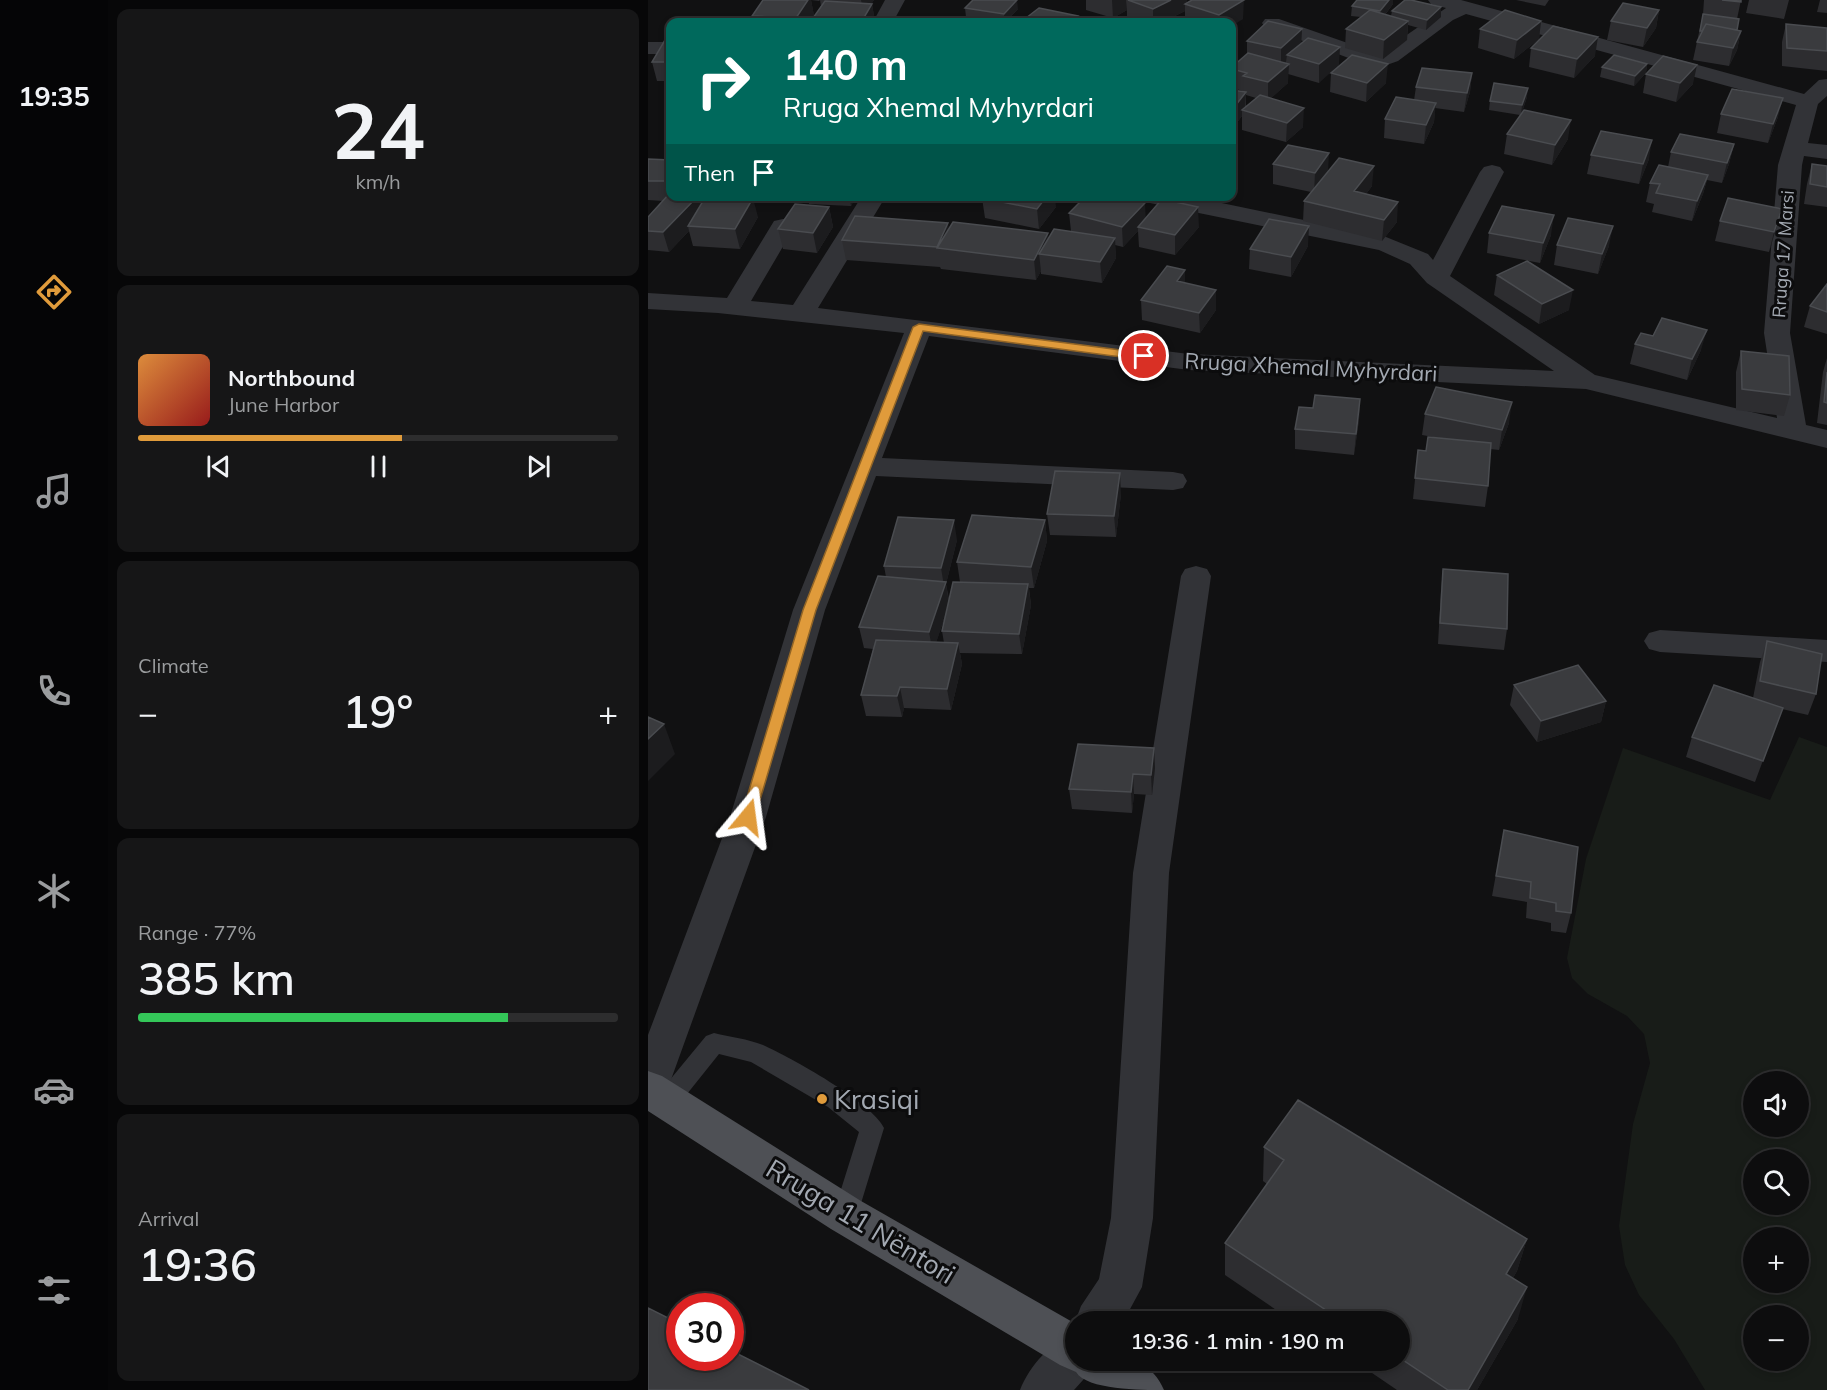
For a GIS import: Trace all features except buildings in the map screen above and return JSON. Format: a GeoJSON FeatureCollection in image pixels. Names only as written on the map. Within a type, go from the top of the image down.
{"type":"FeatureCollection","features":[{"type":"Feature","properties":{"kind":"main road","name":"Rruga 11 Nëntori"},"geometry":{"type":"LineString","coordinates":[[654,1093],[846,1215],[1065,1344]]}},
{"type":"Feature","properties":{"kind":"main road"},"geometry":{"type":"LineString","coordinates":[[1111,1371],[1141,1390]]}},
{"type":"Feature","properties":{"kind":"street"},"geometry":{"type":"LineString","coordinates":[[885,18],[895,0]]}},
{"type":"Feature","properties":{"kind":"street"},"geometry":{"type":"LineString","coordinates":[[1438,0],[1808,102],[1827,85]]}},
{"type":"Feature","properties":{"kind":"street"},"geometry":{"type":"LineString","coordinates":[[1272,23],[1369,59],[1381,60],[1391,57],[1446,16],[1465,7]]}},
{"type":"Feature","properties":{"kind":"street"},"geometry":{"type":"LineString","coordinates":[[648,48],[666,48]]}},
{"type":"Feature","properties":{"kind":"street","name":"Rruga 17 Marsi"},"geometry":{"type":"LineString","coordinates":[[1793,432],[1777,333],[1790,165],[1808,102]]}},
{"type":"Feature","properties":{"kind":"street"},"geometry":{"type":"LineString","coordinates":[[1793,148],[1827,152]]}},
{"type":"Feature","properties":{"kind":"street"},"geometry":{"type":"LineString","coordinates":[[1436,278],[1492,172]]}},
{"type":"Feature","properties":{"kind":"street"},"geometry":{"type":"LineString","coordinates":[[801,314],[871,201]]}},
{"type":"Feature","properties":{"kind":"street"},"geometry":{"type":"LineString","coordinates":[[1175,201],[1386,244],[1419,259],[1436,278],[1586,381]]}},
{"type":"Feature","properties":{"kind":"street"},"geometry":{"type":"LineString","coordinates":[[735,307],[783,226]]}},
{"type":"Feature","properties":{"kind":"street","name":"Rruga Xhemal Myhyrdari"},"geometry":{"type":"LineString","coordinates":[[648,301],[735,307],[919,327],[1189,362],[1586,381],[1827,439]]}},
{"type":"Feature","properties":{"kind":"street"},"geometry":{"type":"LineString","coordinates":[[654,1093],[748,817],[809,610],[919,327]]}},
{"type":"Feature","properties":{"kind":"street"},"geometry":{"type":"LineString","coordinates":[[865,466],[1173,481]]}},
{"type":"Feature","properties":{"kind":"street"},"geometry":{"type":"LineString","coordinates":[[1104,1311],[1120,1287],[1132,1218],[1151,873],[1196,576]]}},
{"type":"Feature","properties":{"kind":"street"},"geometry":{"type":"LineString","coordinates":[[1660,641],[1827,651]]}},
{"type":"Feature","properties":{"kind":"street"},"geometry":{"type":"LineString","coordinates":[[1042,1390],[1065,1364]]}},
{"type":"Feature","properties":{"kind":"lane"},"geometry":{"type":"LineString","coordinates":[[654,1093],[714,1043],[756,1053],[836,1099],[872,1128],[846,1215]]}},
{"type":"Feature","properties":{"kind":"shaded area"},"geometry":{"type":"Polygon","coordinates":[[[1799,737],[1827,747],[1827,1390],[1705,1390],[1674,1339],[1639,1295],[1625,1265],[1619,1226],[1633,1124],[1650,1063],[1644,1034],[1627,1016],[1588,994],[1572,978],[1567,958],[1586,859],[1623,748],[1770,800],[1799,737]]]}},
{"type":"Feature","properties":{"kind":"place","name":"Krasiqi"},"geometry":{"type":"Point","coordinates":[822,1099]}},
{"type":"Feature","properties":{"kind":"route"},"geometry":{"type":"LineString","coordinates":[[748,817],[809,610],[919,327],[1144,356]]}}]}
